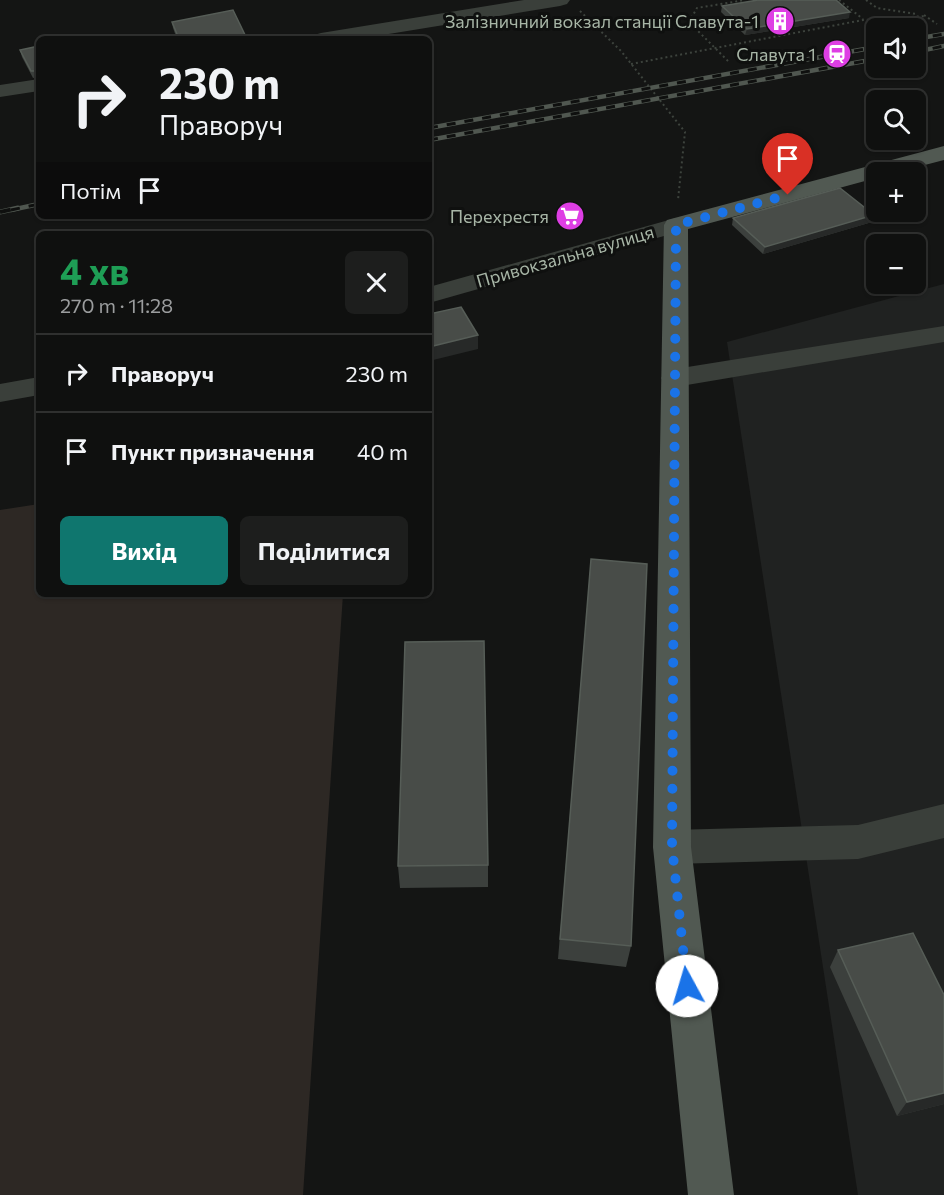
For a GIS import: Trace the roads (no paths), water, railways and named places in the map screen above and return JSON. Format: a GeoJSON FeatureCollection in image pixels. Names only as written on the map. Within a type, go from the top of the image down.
{"type":"FeatureCollection","features":[{"type":"Feature","properties":{"kind":"main road","name":"Привокзальна вулиця"},"geometry":{"type":"LineString","coordinates":[[676,225],[944,153]]}},
{"type":"Feature","properties":{"kind":"main road"},"geometry":{"type":"LineString","coordinates":[[676,225],[672,846],[711,1195]]}},
{"type":"Feature","properties":{"kind":"street"},"geometry":{"type":"LineString","coordinates":[[342,36],[568,4]]}},
{"type":"Feature","properties":{"kind":"street"},"geometry":{"type":"LineString","coordinates":[[0,92],[36,86]]}},
{"type":"Feature","properties":{"kind":"street","name":"Привокзальна вулиця"},"geometry":{"type":"LineString","coordinates":[[432,294],[676,225]]}},
{"type":"Feature","properties":{"kind":"street"},"geometry":{"type":"LineString","coordinates":[[675,378],[944,334]]}},
{"type":"Feature","properties":{"kind":"street"},"geometry":{"type":"LineString","coordinates":[[0,393],[36,387]]}},
{"type":"Feature","properties":{"kind":"street"},"geometry":{"type":"LineString","coordinates":[[672,846],[858,842],[944,821]]}},
{"type":"Feature","properties":{"kind":"railway"},"geometry":{"type":"LineString","coordinates":[[926,37],[944,34]]}},
{"type":"Feature","properties":{"kind":"railway"},"geometry":{"type":"LineString","coordinates":[[926,50],[944,46]]}},
{"type":"Feature","properties":{"kind":"railway"},"geometry":{"type":"LineString","coordinates":[[432,127],[866,49]]}},
{"type":"Feature","properties":{"kind":"railway"},"geometry":{"type":"LineString","coordinates":[[432,139],[866,61]]}},
{"type":"Feature","properties":{"kind":"railway"},"geometry":{"type":"LineString","coordinates":[[11,210],[36,205]]}},
{"type":"Feature","properties":{"kind":"railway"},"geometry":{"type":"LineString","coordinates":[[0,212],[18,208]]}},
{"type":"Feature","properties":{"kind":"place","name":"Залізничний вокзал станції Славута-1"},"geometry":{"type":"Point","coordinates":[780,21]}},
{"type":"Feature","properties":{"kind":"place","name":"Славута 1"},"geometry":{"type":"Point","coordinates":[837,54]}},
{"type":"Feature","properties":{"kind":"place","name":"Перехрестя"},"geometry":{"type":"Point","coordinates":[570,216]}}]}
